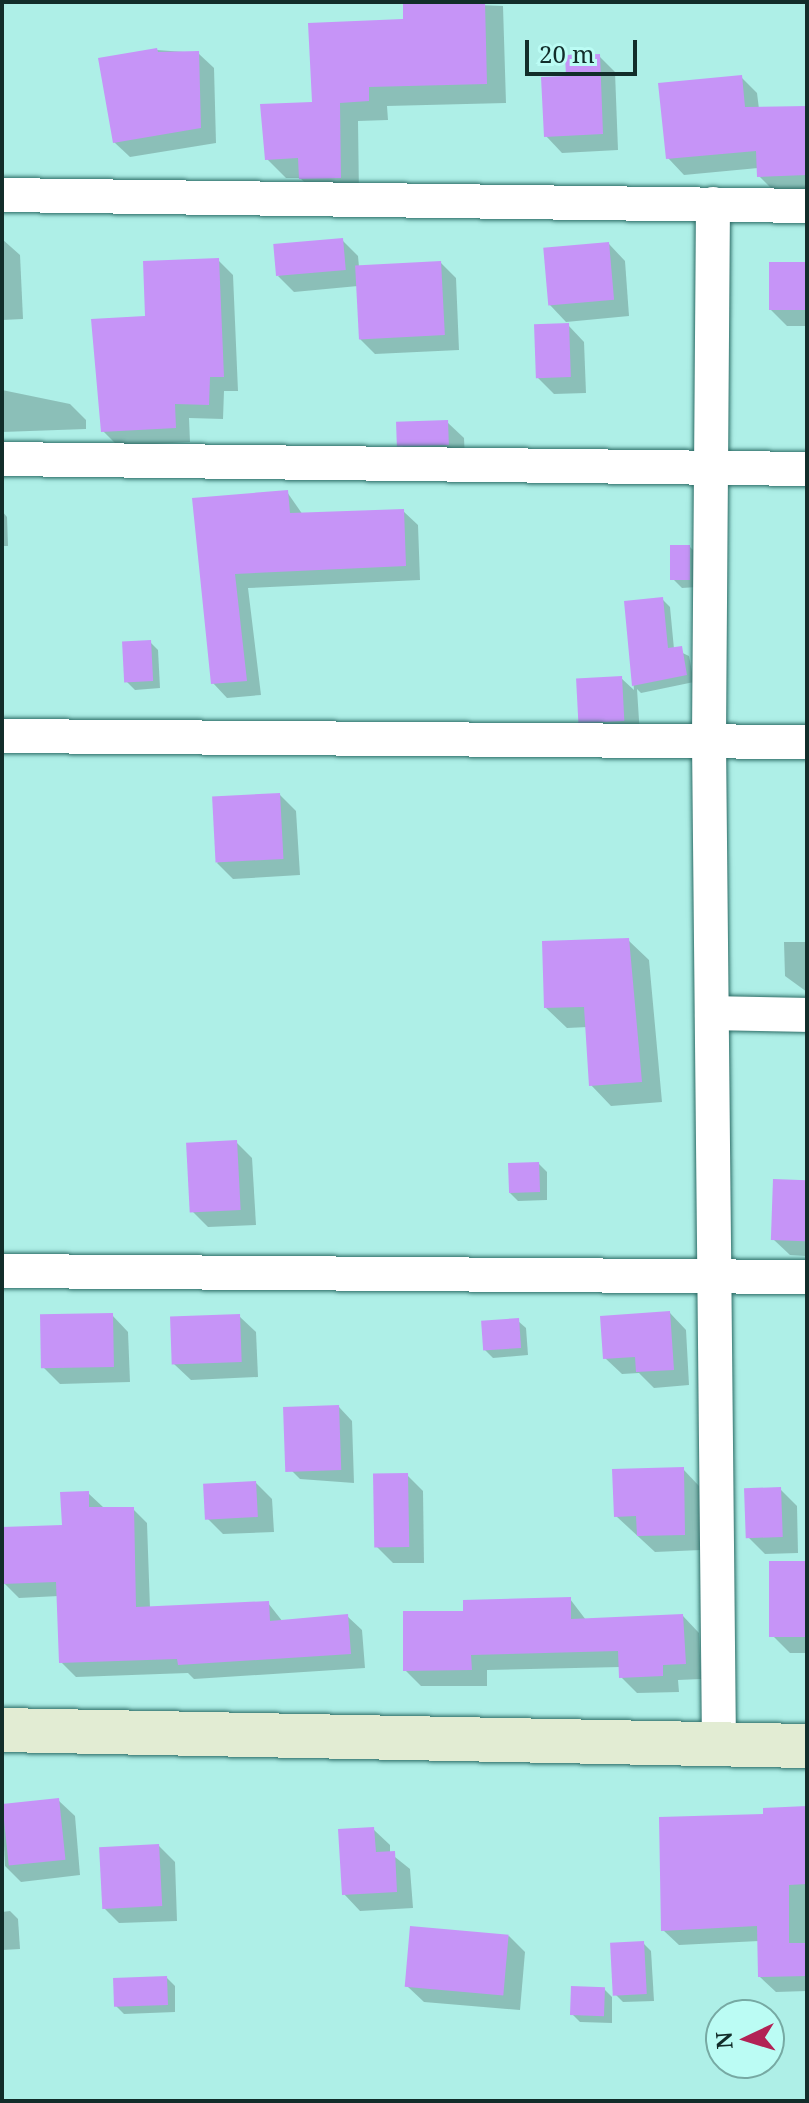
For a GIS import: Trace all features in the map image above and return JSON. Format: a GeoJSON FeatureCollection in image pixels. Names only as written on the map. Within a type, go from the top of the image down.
{"type":"FeatureCollection","features":[{"type":"Feature","properties":{"kind":"main road"},"geometry":{"type":"LineString","coordinates":[[2,1730],[807,1746]]}},
{"type":"Feature","properties":{"kind":"street"},"geometry":{"type":"LineString","coordinates":[[2,195],[807,206]]}},
{"type":"Feature","properties":{"kind":"street"},"geometry":{"type":"LineString","coordinates":[[713,204],[709,741],[719,1744]]}},
{"type":"Feature","properties":{"kind":"street"},"geometry":{"type":"LineString","coordinates":[[2,459],[807,469]]}},
{"type":"Feature","properties":{"kind":"street"},"geometry":{"type":"LineString","coordinates":[[2,736],[807,742]]}},
{"type":"Feature","properties":{"kind":"street"},"geometry":{"type":"LineString","coordinates":[[712,1013],[807,1015]]}},
{"type":"Feature","properties":{"kind":"street"},"geometry":{"type":"LineString","coordinates":[[2,1271],[807,1277]]}},
{"type":"Feature","properties":{"kind":"building"},"geometry":{"type":"Polygon","coordinates":[[[403,2],[485,2],[487,84],[369,87],[369,101],[340,103],[341,178],[299,179],[298,158],[265,160],[260,104],[312,102],[308,23],[403,19],[403,2]]]}},
{"type":"Feature","properties":{"kind":"building"},"geometry":{"type":"Polygon","coordinates":[[[157,48],[158,52],[199,51],[201,128],[113,143],[98,58],[157,48]]]}},
{"type":"Feature","properties":{"kind":"building"},"geometry":{"type":"Polygon","coordinates":[[[600,54],[603,134],[544,137],[541,77],[566,76],[565,55],[600,54]]]}},
{"type":"Feature","properties":{"kind":"building"},"geometry":{"type":"Polygon","coordinates":[[[742,75],[745,107],[807,106],[807,175],[757,177],[756,151],[666,159],[658,83],[742,75]]]}},
{"type":"Feature","properties":{"kind":"building"},"geometry":{"type":"Polygon","coordinates":[[[343,238],[346,270],[276,276],[273,244],[343,238]]]}},
{"type":"Feature","properties":{"kind":"building"},"geometry":{"type":"Polygon","coordinates":[[[609,242],[614,300],[548,306],[543,248],[609,242]]]}},
{"type":"Feature","properties":{"kind":"building"},"geometry":{"type":"Polygon","coordinates":[[[219,258],[224,377],[210,377],[209,405],[175,404],[176,428],[101,432],[91,319],[145,316],[143,261],[219,258]]]}},
{"type":"Feature","properties":{"kind":"building"},"geometry":{"type":"Polygon","coordinates":[[[441,261],[445,335],[359,339],[355,266],[441,261]]]}},
{"type":"Feature","properties":{"kind":"building"},"geometry":{"type":"Polygon","coordinates":[[[769,262],[807,262],[807,310],[769,310],[769,262]]]}},
{"type":"Feature","properties":{"kind":"building"},"geometry":{"type":"Polygon","coordinates":[[[569,323],[571,377],[536,378],[534,324],[569,323]]]}},
{"type":"Feature","properties":{"kind":"building"},"geometry":{"type":"Polygon","coordinates":[[[448,420],[449,445],[397,447],[396,422],[448,420]]]}},
{"type":"Feature","properties":{"kind":"building"},"geometry":{"type":"Polygon","coordinates":[[[288,490],[290,513],[404,509],[406,566],[235,574],[247,681],[211,684],[192,498],[288,490]]]}},
{"type":"Feature","properties":{"kind":"building"},"geometry":{"type":"Polygon","coordinates":[[[670,545],[690,545],[690,580],[670,580],[670,545]]]}},
{"type":"Feature","properties":{"kind":"building"},"geometry":{"type":"Polygon","coordinates":[[[663,597],[668,648],[682,646],[687,675],[632,686],[624,601],[663,597]]]}},
{"type":"Feature","properties":{"kind":"building"},"geometry":{"type":"Polygon","coordinates":[[[151,640],[153,681],[124,682],[122,642],[151,640]]]}},
{"type":"Feature","properties":{"kind":"building"},"geometry":{"type":"Polygon","coordinates":[[[622,676],[624,721],[578,723],[576,678],[622,676]]]}},
{"type":"Feature","properties":{"kind":"building"},"geometry":{"type":"Polygon","coordinates":[[[280,793],[283,859],[216,862],[212,797],[280,793]]]}},
{"type":"Feature","properties":{"kind":"building"},"geometry":{"type":"Polygon","coordinates":[[[629,938],[642,1082],[589,1086],[584,1007],[544,1008],[542,941],[629,938]]]}},
{"type":"Feature","properties":{"kind":"building"},"geometry":{"type":"Polygon","coordinates":[[[237,1140],[241,1210],[190,1213],[186,1143],[237,1140]]]}},
{"type":"Feature","properties":{"kind":"building"},"geometry":{"type":"Polygon","coordinates":[[[539,1162],[540,1192],[509,1193],[508,1163],[539,1162]]]}},
{"type":"Feature","properties":{"kind":"building"},"geometry":{"type":"Polygon","coordinates":[[[773,1179],[807,1180],[805,1241],[771,1240],[773,1179]]]}},
{"type":"Feature","properties":{"kind":"building"},"geometry":{"type":"Polygon","coordinates":[[[670,1311],[674,1370],[636,1372],[635,1357],[603,1359],[600,1316],[670,1311]]]}},
{"type":"Feature","properties":{"kind":"building"},"geometry":{"type":"Polygon","coordinates":[[[113,1313],[114,1367],[41,1368],[40,1314],[113,1313]]]}},
{"type":"Feature","properties":{"kind":"building"},"geometry":{"type":"Polygon","coordinates":[[[240,1314],[242,1362],[172,1364],[170,1316],[240,1314]]]}},
{"type":"Feature","properties":{"kind":"building"},"geometry":{"type":"Polygon","coordinates":[[[519,1318],[521,1348],[483,1351],[481,1321],[519,1318]]]}},
{"type":"Feature","properties":{"kind":"building"},"geometry":{"type":"Polygon","coordinates":[[[339,1405],[341,1470],[285,1472],[283,1407],[339,1405]]]}},
{"type":"Feature","properties":{"kind":"building"},"geometry":{"type":"Polygon","coordinates":[[[684,1467],[685,1535],[637,1536],[636,1516],[614,1517],[612,1469],[684,1467]]]}},
{"type":"Feature","properties":{"kind":"building"},"geometry":{"type":"Polygon","coordinates":[[[408,1473],[409,1547],[374,1548],[373,1474],[408,1473]]]}},
{"type":"Feature","properties":{"kind":"building"},"geometry":{"type":"Polygon","coordinates":[[[256,1481],[258,1517],[205,1520],[203,1484],[256,1481]]]}},
{"type":"Feature","properties":{"kind":"building"},"geometry":{"type":"Polygon","coordinates":[[[781,1487],[783,1537],[746,1538],[744,1488],[781,1487]]]}},
{"type":"Feature","properties":{"kind":"building"},"geometry":{"type":"Polygon","coordinates":[[[89,1491],[89,1507],[134,1507],[136,1607],[269,1601],[270,1621],[348,1614],[351,1654],[178,1665],[177,1659],[59,1663],[56,1582],[2,1584],[2,1527],[62,1525],[60,1492],[89,1491]]]}},
{"type":"Feature","properties":{"kind":"building"},"geometry":{"type":"Polygon","coordinates":[[[769,1561],[807,1561],[807,1637],[769,1637],[769,1561]]]}},
{"type":"Feature","properties":{"kind":"building"},"geometry":{"type":"Polygon","coordinates":[[[571,1597],[571,1619],[683,1614],[686,1664],[663,1665],[663,1676],[619,1678],[618,1651],[471,1655],[472,1670],[403,1671],[403,1611],[463,1611],[463,1600],[571,1597]]]}},
{"type":"Feature","properties":{"kind":"building"},"geometry":{"type":"Polygon","coordinates":[[[59,1798],[65,1860],[9,1866],[2,1804],[59,1798]]]}},
{"type":"Feature","properties":{"kind":"building"},"geometry":{"type":"Polygon","coordinates":[[[807,1806],[807,1884],[789,1885],[789,1943],[807,1943],[807,1976],[758,1977],[757,1926],[661,1931],[659,1817],[763,1814],[763,1808],[807,1806]]]}},
{"type":"Feature","properties":{"kind":"building"},"geometry":{"type":"Polygon","coordinates":[[[374,1827],[376,1852],[395,1851],[397,1892],[342,1895],[338,1829],[374,1827]]]}},
{"type":"Feature","properties":{"kind":"building"},"geometry":{"type":"Polygon","coordinates":[[[159,1844],[162,1906],[102,1909],[99,1847],[159,1844]]]}},
{"type":"Feature","properties":{"kind":"building"},"geometry":{"type":"Polygon","coordinates":[[[410,1926],[509,1935],[503,1995],[405,1987],[410,1926]]]}},
{"type":"Feature","properties":{"kind":"building"},"geometry":{"type":"Polygon","coordinates":[[[644,1941],[647,1994],[613,1996],[610,1943],[644,1941]]]}},
{"type":"Feature","properties":{"kind":"building"},"geometry":{"type":"Polygon","coordinates":[[[167,1976],[168,2005],[114,2007],[113,1978],[167,1976]]]}},
{"type":"Feature","properties":{"kind":"building"},"geometry":{"type":"Polygon","coordinates":[[[571,1986],[605,1987],[604,2016],[570,2015],[571,1986]]]}}]}
